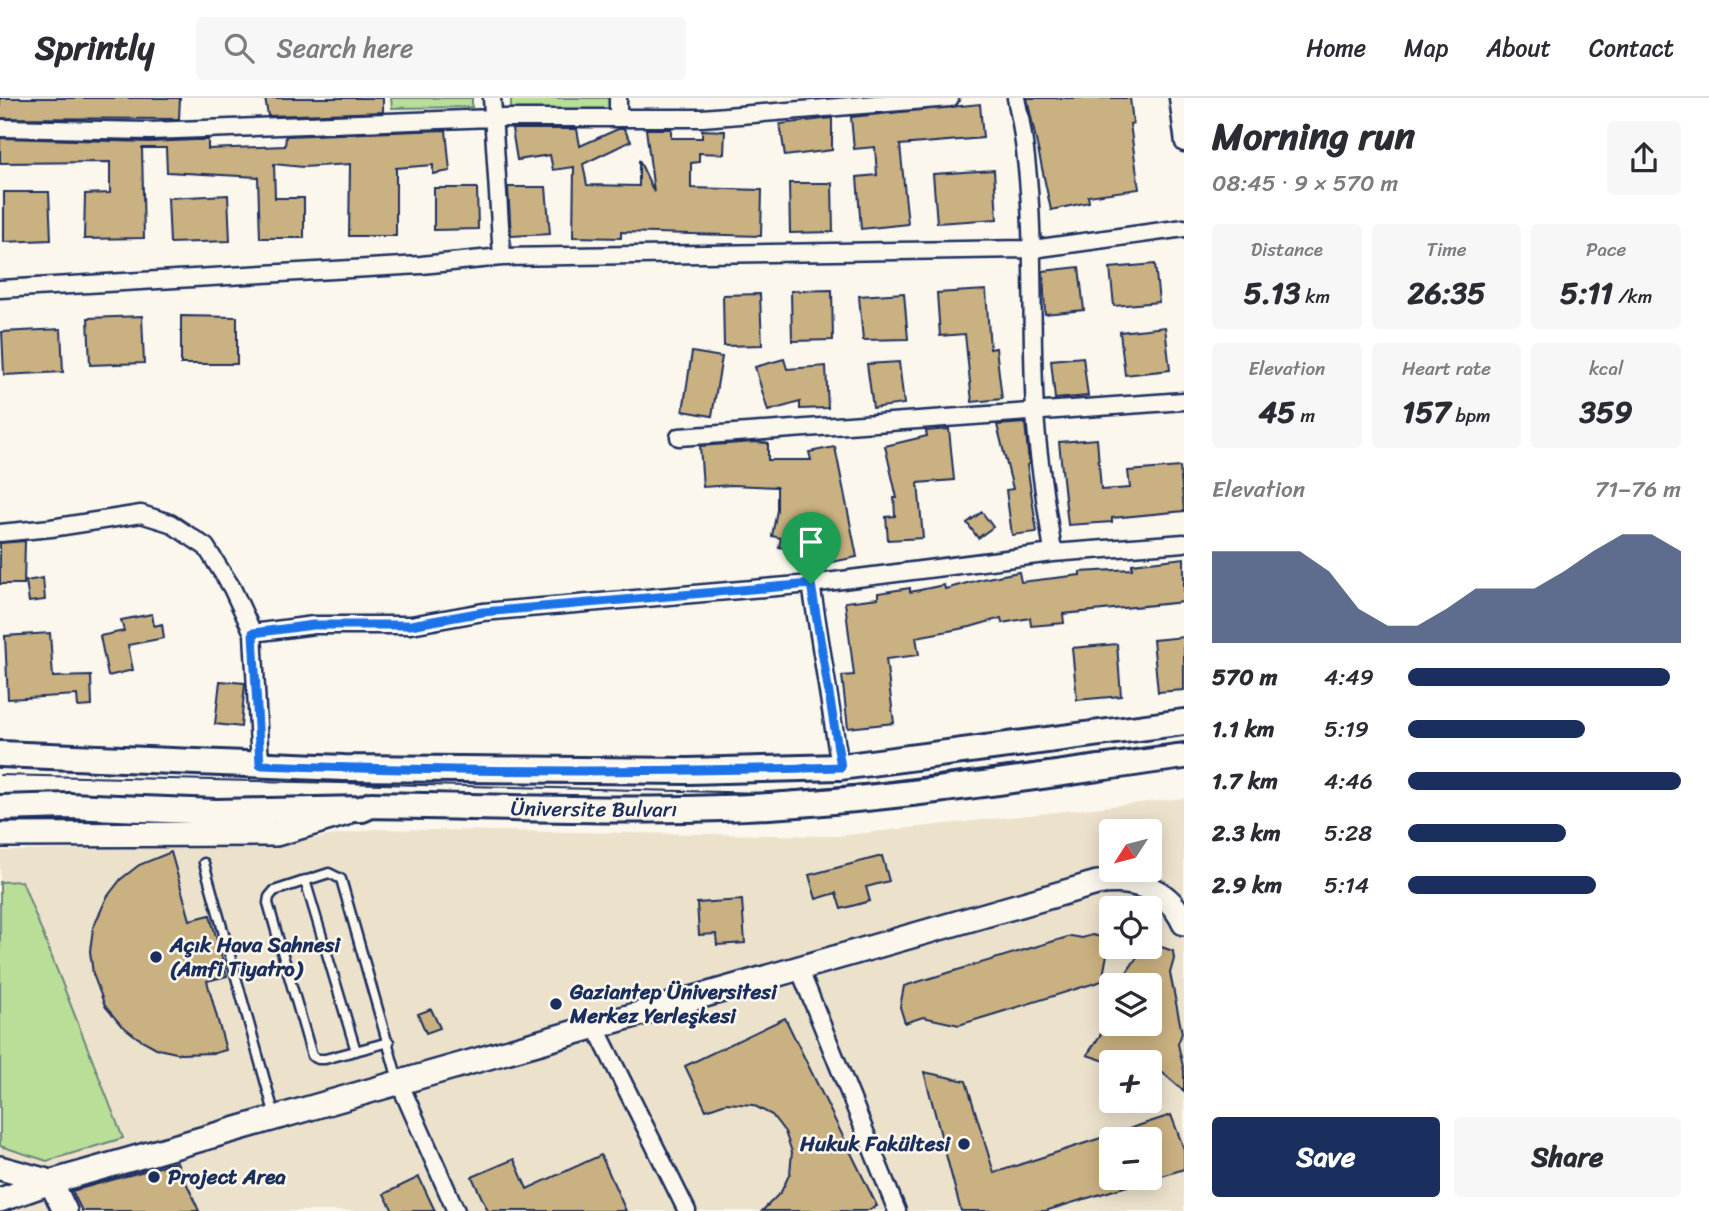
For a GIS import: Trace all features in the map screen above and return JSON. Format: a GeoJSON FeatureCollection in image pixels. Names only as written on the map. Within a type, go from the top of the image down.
{"type":"FeatureCollection","features":[{"type":"Feature","properties":{"kind":"main road","name":"Üniversite Bulvarı"},"geometry":{"type":"LineString","coordinates":[[0,754],[344,768],[674,771],[841,767],[1184,722]]}},
{"type":"Feature","properties":{"kind":"main road","name":"Üniversite Bulvarı"},"geometry":{"type":"LineString","coordinates":[[0,808],[69,806],[216,811],[362,809],[371,805],[642,809],[785,805],[957,786],[1184,756]]}},
{"type":"Feature","properties":{"kind":"street"},"geometry":{"type":"LineString","coordinates":[[492,98],[502,257]]}},
{"type":"Feature","properties":{"kind":"street"},"geometry":{"type":"LineString","coordinates":[[618,98],[618,118]]}},
{"type":"Feature","properties":{"kind":"street"},"geometry":{"type":"LineString","coordinates":[[0,128],[150,131],[493,118],[702,118],[950,98]]}},
{"type":"Feature","properties":{"kind":"street"},"geometry":{"type":"LineString","coordinates":[[1016,98],[1021,121],[1033,248],[1035,413],[1054,553]]}},
{"type":"Feature","properties":{"kind":"street"},"geometry":{"type":"LineString","coordinates":[[1178,98],[1184,144]]}},
{"type":"Feature","properties":{"kind":"street"},"geometry":{"type":"LineString","coordinates":[[0,289],[421,265],[502,257],[1033,248],[1184,228]]}},
{"type":"Feature","properties":{"kind":"street"},"geometry":{"type":"LineString","coordinates":[[679,437],[1184,401]]}},
{"type":"Feature","properties":{"kind":"street"},"geometry":{"type":"LineString","coordinates":[[0,533],[141,514],[170,523],[206,547],[232,588],[253,633],[260,765]]}},
{"type":"Feature","properties":{"kind":"street"},"geometry":{"type":"LineString","coordinates":[[253,633],[313,625],[411,625],[483,612],[811,584],[1054,553],[1184,543]]}},
{"type":"Feature","properties":{"kind":"street"},"geometry":{"type":"LineString","coordinates":[[811,584],[841,767]]}},
{"type":"Feature","properties":{"kind":"street"},"geometry":{"type":"LineString","coordinates":[[0,835],[276,834],[362,809]]}},
{"type":"Feature","properties":{"kind":"street"},"geometry":{"type":"LineString","coordinates":[[0,1200],[51,1182],[1110,881],[1138,883],[1150,888],[1172,905],[1184,923]]}},
{"type":"Feature","properties":{"kind":"street"},"geometry":{"type":"LineString","coordinates":[[799,968],[897,1211]]}},
{"type":"Feature","properties":{"kind":"street"},"geometry":{"type":"LineString","coordinates":[[595,1026],[687,1211]]}},
{"type":"Feature","properties":{"kind":"street"},"geometry":{"type":"LineString","coordinates":[[399,1082],[456,1211]]}},
{"type":"Feature","properties":{"kind":"street"},"geometry":{"type":"LineString","coordinates":[[0,1168],[51,1182],[65,1211]]}},
{"type":"Feature","properties":{"kind":"lane"},"geometry":{"type":"LineString","coordinates":[[204,863],[276,1118]]}},
{"type":"Feature","properties":{"kind":"lane"},"geometry":{"type":"LineString","coordinates":[[389,1042],[325,1059],[312,1056],[268,904],[274,891],[329,873],[341,879],[389,1042],[399,1082]]}},
{"type":"Feature","properties":{"kind":"lane"},"geometry":{"type":"LineString","coordinates":[[305,880],[356,1051]]}},
{"type":"Feature","properties":{"kind":"shaded area","name":"Gaziantep Üniversitesi Merkez Yerleşkesi"},"geometry":{"type":"Polygon","coordinates":[[[1184,798],[1184,1211],[0,1211],[0,851],[268,846],[374,829],[837,836],[1184,798]]]}},
{"type":"Feature","properties":{"kind":"green space"},"geometry":{"type":"Polygon","coordinates":[[[391,98],[472,98],[472,107],[392,108],[391,98]]]}},
{"type":"Feature","properties":{"kind":"green space"},"geometry":{"type":"Polygon","coordinates":[[[511,98],[610,98],[610,112],[511,111],[511,98]]]}},
{"type":"Feature","properties":{"kind":"green space"},"geometry":{"type":"Polygon","coordinates":[[[22,881],[123,1138],[47,1161],[0,1146],[0,882],[22,881]]]}},
{"type":"Feature","properties":{"kind":"building"},"geometry":{"type":"Polygon","coordinates":[[[0,98],[180,98],[179,119],[0,118],[0,98]]]}},
{"type":"Feature","properties":{"kind":"building"},"geometry":{"type":"Polygon","coordinates":[[[265,98],[383,98],[383,112],[268,116],[265,98]]]}},
{"type":"Feature","properties":{"kind":"building"},"geometry":{"type":"Polygon","coordinates":[[[1027,98],[1130,98],[1133,123],[1130,124],[1139,189],[1088,196],[1089,202],[1051,210],[1027,98]]]}},
{"type":"Feature","properties":{"kind":"building"},"geometry":{"type":"Polygon","coordinates":[[[980,104],[983,138],[900,145],[908,224],[861,229],[857,177],[877,175],[875,147],[854,149],[851,117],[980,104]]]}},
{"type":"Feature","properties":{"kind":"building"},"geometry":{"type":"Polygon","coordinates":[[[832,118],[832,150],[785,156],[780,124],[832,118]]]}},
{"type":"Feature","properties":{"kind":"building"},"geometry":{"type":"Polygon","coordinates":[[[512,129],[577,129],[580,146],[618,129],[624,129],[631,141],[583,164],[587,185],[639,186],[639,160],[654,192],[646,129],[671,129],[671,138],[702,138],[702,130],[725,131],[724,154],[699,153],[699,162],[691,163],[691,188],[762,190],[761,236],[621,232],[621,238],[573,237],[574,167],[553,170],[550,155],[517,160],[512,129]]]}},
{"type":"Feature","properties":{"kind":"building"},"geometry":{"type":"Polygon","coordinates":[[[446,130],[450,171],[433,174],[433,165],[396,168],[396,236],[349,236],[350,164],[303,167],[274,164],[275,198],[304,198],[304,238],[260,238],[258,177],[167,172],[166,148],[142,148],[144,238],[84,239],[85,194],[110,193],[110,162],[0,163],[0,138],[150,142],[208,140],[208,149],[285,146],[286,136],[446,130]]]}},
{"type":"Feature","properties":{"kind":"building"},"geometry":{"type":"Polygon","coordinates":[[[994,170],[997,219],[937,223],[933,174],[994,170]]]}},
{"type":"Feature","properties":{"kind":"building"},"geometry":{"type":"Polygon","coordinates":[[[789,183],[832,183],[833,232],[790,233],[789,183]]]}},
{"type":"Feature","properties":{"kind":"building"},"geometry":{"type":"Polygon","coordinates":[[[508,187],[546,187],[550,234],[511,236],[508,187]]]}},
{"type":"Feature","properties":{"kind":"building"},"geometry":{"type":"Polygon","coordinates":[[[434,188],[477,188],[478,229],[434,230],[434,188]]]}},
{"type":"Feature","properties":{"kind":"building"},"geometry":{"type":"Polygon","coordinates":[[[4,192],[49,192],[51,240],[4,242],[4,192]]]}},
{"type":"Feature","properties":{"kind":"building"},"geometry":{"type":"Polygon","coordinates":[[[228,195],[230,241],[170,243],[168,198],[228,195]]]}},
{"type":"Feature","properties":{"kind":"building"},"geometry":{"type":"Polygon","coordinates":[[[1155,264],[1159,302],[1114,306],[1110,268],[1155,264]]]}},
{"type":"Feature","properties":{"kind":"building"},"geometry":{"type":"Polygon","coordinates":[[[1079,267],[1084,310],[1045,314],[1043,271],[1079,267]]]}},
{"type":"Feature","properties":{"kind":"building"},"geometry":{"type":"Polygon","coordinates":[[[832,290],[833,340],[792,341],[791,291],[832,290]]]}},
{"type":"Feature","properties":{"kind":"building"},"geometry":{"type":"Polygon","coordinates":[[[986,290],[990,349],[996,348],[1002,399],[972,402],[965,334],[940,336],[937,293],[986,290]]]}},
{"type":"Feature","properties":{"kind":"building"},"geometry":{"type":"Polygon","coordinates":[[[904,293],[908,339],[863,340],[859,296],[904,293]]]}},
{"type":"Feature","properties":{"kind":"building"},"geometry":{"type":"Polygon","coordinates":[[[760,294],[762,345],[724,346],[723,295],[760,294]]]}},
{"type":"Feature","properties":{"kind":"building"},"geometry":{"type":"Polygon","coordinates":[[[142,316],[144,363],[90,365],[88,318],[142,316]]]}},
{"type":"Feature","properties":{"kind":"building"},"geometry":{"type":"Polygon","coordinates":[[[181,316],[237,317],[237,364],[181,364],[181,316]]]}},
{"type":"Feature","properties":{"kind":"building"},"geometry":{"type":"Polygon","coordinates":[[[1165,327],[1170,370],[1125,375],[1120,332],[1165,327]]]}},
{"type":"Feature","properties":{"kind":"building"},"geometry":{"type":"Polygon","coordinates":[[[61,329],[63,372],[4,375],[2,332],[61,329]]]}},
{"type":"Feature","properties":{"kind":"building"},"geometry":{"type":"Polygon","coordinates":[[[692,352],[722,357],[712,416],[683,411],[692,352]]]}},
{"type":"Feature","properties":{"kind":"building"},"geometry":{"type":"Polygon","coordinates":[[[1083,357],[1088,396],[1055,399],[1051,360],[1083,357]]]}},
{"type":"Feature","properties":{"kind":"building"},"geometry":{"type":"Polygon","coordinates":[[[784,359],[787,369],[826,366],[828,408],[800,409],[800,402],[768,411],[755,367],[784,359]]]}},
{"type":"Feature","properties":{"kind":"building"},"geometry":{"type":"Polygon","coordinates":[[[899,362],[904,404],[873,408],[867,364],[899,362]]]}},
{"type":"Feature","properties":{"kind":"building"},"geometry":{"type":"Polygon","coordinates":[[[1025,423],[1027,465],[1037,532],[1012,535],[1006,490],[1013,489],[997,425],[1025,423]]]}},
{"type":"Feature","properties":{"kind":"building"},"geometry":{"type":"Polygon","coordinates":[[[949,429],[954,480],[918,483],[923,538],[888,540],[886,517],[895,516],[894,498],[897,498],[885,446],[927,436],[926,431],[949,429]]]}},
{"type":"Feature","properties":{"kind":"building"},"geometry":{"type":"Polygon","coordinates":[[[1097,439],[1101,490],[1130,488],[1128,471],[1180,467],[1184,511],[1112,518],[1112,522],[1068,525],[1059,442],[1097,439]]]}},
{"type":"Feature","properties":{"kind":"building"},"geometry":{"type":"Polygon","coordinates":[[[768,443],[768,460],[811,460],[809,452],[835,447],[857,557],[822,564],[820,556],[779,547],[781,538],[772,536],[777,510],[777,487],[703,487],[700,446],[768,443]]]}},
{"type":"Feature","properties":{"kind":"building"},"geometry":{"type":"Polygon","coordinates":[[[982,512],[993,527],[978,538],[967,523],[982,512]]]}},
{"type":"Feature","properties":{"kind":"building"},"geometry":{"type":"Polygon","coordinates":[[[25,541],[24,584],[0,584],[0,543],[25,541]]]}},
{"type":"Feature","properties":{"kind":"building"},"geometry":{"type":"Polygon","coordinates":[[[1184,558],[1184,602],[1063,614],[1064,623],[1031,626],[1030,618],[1002,623],[1001,618],[916,637],[919,655],[886,659],[894,723],[848,728],[842,676],[854,675],[845,602],[878,598],[878,593],[910,588],[910,592],[944,585],[945,589],[1019,572],[1021,582],[1080,575],[1080,572],[1132,569],[1132,564],[1184,558]]]}},
{"type":"Feature","properties":{"kind":"building"},"geometry":{"type":"Polygon","coordinates":[[[43,578],[45,600],[29,602],[26,581],[43,578]]]}},
{"type":"Feature","properties":{"kind":"building"},"geometry":{"type":"Polygon","coordinates":[[[152,614],[154,626],[162,624],[164,638],[128,645],[133,670],[108,676],[100,636],[124,631],[121,620],[152,614]]]}},
{"type":"Feature","properties":{"kind":"building"},"geometry":{"type":"Polygon","coordinates":[[[50,633],[53,677],[91,676],[92,706],[78,707],[77,695],[8,699],[5,636],[50,633]]]}},
{"type":"Feature","properties":{"kind":"building"},"geometry":{"type":"Polygon","coordinates":[[[1184,637],[1184,690],[1158,692],[1153,640],[1184,637]]]}},
{"type":"Feature","properties":{"kind":"building"},"geometry":{"type":"Polygon","coordinates":[[[1117,644],[1121,696],[1077,700],[1072,648],[1117,644]]]}},
{"type":"Feature","properties":{"kind":"building"},"geometry":{"type":"Polygon","coordinates":[[[220,681],[245,683],[241,727],[215,724],[220,681]]]}},
{"type":"Feature","properties":{"kind":"building","name":"Açık Hava Sahnesi (Amfi Tiyatro)"},"geometry":{"type":"Polygon","coordinates":[[[171,852],[190,920],[210,915],[227,976],[207,981],[226,1050],[215,1053],[181,1054],[158,1049],[138,1038],[120,1024],[105,1006],[93,974],[90,951],[93,928],[107,897],[121,879],[139,865],[171,852]]]}},
{"type":"Feature","properties":{"kind":"building"},"geometry":{"type":"Polygon","coordinates":[[[882,856],[889,881],[866,887],[870,901],[841,909],[836,893],[816,899],[809,875],[882,856]]]}},
{"type":"Feature","properties":{"kind":"building"},"geometry":{"type":"Polygon","coordinates":[[[742,900],[745,943],[717,945],[716,934],[699,935],[697,903],[742,900]]]}},
{"type":"Feature","properties":{"kind":"building"},"geometry":{"type":"Polygon","coordinates":[[[1092,935],[1099,937],[1099,959],[1106,959],[1104,973],[1099,973],[1099,982],[959,1025],[923,1017],[905,1023],[900,1007],[904,986],[1071,936],[1082,938],[1092,935]]]}},
{"type":"Feature","properties":{"kind":"building"},"geometry":{"type":"Polygon","coordinates":[[[1162,947],[1173,951],[1170,973],[1182,1033],[1178,1044],[1184,1071],[1184,1091],[1162,1072],[1162,1050],[1099,1050],[1099,1059],[1087,1055],[1100,1036],[1162,1036],[1162,973],[1126,973],[1136,959],[1162,959],[1162,947]]]}},
{"type":"Feature","properties":{"kind":"building"},"geometry":{"type":"Polygon","coordinates":[[[431,1009],[440,1028],[426,1033],[418,1014],[431,1009]]]}},
{"type":"Feature","properties":{"kind":"building"},"geometry":{"type":"Polygon","coordinates":[[[785,1018],[877,1206],[866,1211],[762,1211],[781,1192],[790,1173],[792,1152],[785,1132],[772,1115],[753,1105],[726,1103],[706,1110],[685,1066],[785,1018]]]}},
{"type":"Feature","properties":{"kind":"building","name":"Hukuk Fakültesi"},"geometry":{"type":"Polygon","coordinates":[[[924,1072],[966,1081],[994,1173],[1099,1139],[1099,1190],[1114,1190],[1045,1211],[961,1211],[924,1072]]]}},
{"type":"Feature","properties":{"kind":"building","name":"Hukuk Fakültesi"},"geometry":{"type":"Polygon","coordinates":[[[1171,1115],[1184,1149],[1184,1169],[1162,1176],[1162,1127],[1134,1127],[1171,1115]]]}},
{"type":"Feature","properties":{"kind":"building"},"geometry":{"type":"Polygon","coordinates":[[[601,1155],[626,1211],[488,1211],[472,1177],[514,1159],[527,1189],[601,1155]]]}},
{"type":"Feature","properties":{"kind":"building","name":"Project Area"},"geometry":{"type":"Polygon","coordinates":[[[177,1162],[199,1211],[82,1211],[72,1191],[177,1162]]]}},
{"type":"Feature","properties":{"kind":"building"},"geometry":{"type":"Polygon","coordinates":[[[419,1177],[435,1211],[393,1211],[384,1194],[419,1177]]]}},
{"type":"Feature","properties":{"kind":"tram line"},"geometry":{"type":"LineString","coordinates":[[0,775],[766,793],[874,783],[1184,744]]}},
{"type":"Feature","properties":{"kind":"place","name":"Açık Hava Sahnesi (Amfi Tiyatro)"},"geometry":{"type":"Point","coordinates":[156,957]}},
{"type":"Feature","properties":{"kind":"place","name":"Gaziantep Üniversitesi Merkez Yerleşkesi"},"geometry":{"type":"Point","coordinates":[556,1004]}},
{"type":"Feature","properties":{"kind":"place","name":"Hukuk Fakültesi"},"geometry":{"type":"Point","coordinates":[964,1144]}},
{"type":"Feature","properties":{"kind":"place","name":"Project Area"},"geometry":{"type":"Point","coordinates":[154,1177]}},
{"type":"Feature","properties":{"kind":"route"},"geometry":{"type":"LineString","coordinates":[[811,584],[841,767],[688,771],[260,765],[253,633],[313,625],[411,625],[483,612],[811,584]]}}]}
